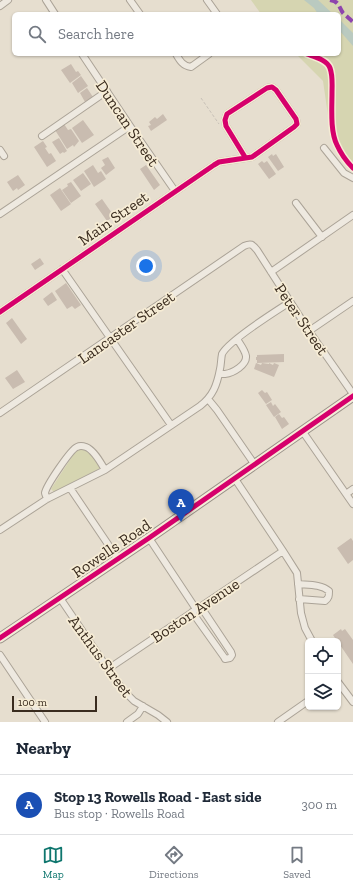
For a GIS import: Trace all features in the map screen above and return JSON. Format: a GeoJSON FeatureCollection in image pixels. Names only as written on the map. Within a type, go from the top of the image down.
{"type":"FeatureCollection","features":[{"type":"Feature","properties":{"kind":"main road","name":"Rowells Road"},"geometry":{"type":"LineString","coordinates":[[0,638],[235,479],[353,395]]}},
{"type":"Feature","properties":{"kind":"street"},"geometry":{"type":"LineString","coordinates":[[0,6],[8,0]]}},
{"type":"Feature","properties":{"kind":"street"},"geometry":{"type":"LineString","coordinates":[[46,0],[54,12]]}},
{"type":"Feature","properties":{"kind":"street"},"geometry":{"type":"LineString","coordinates":[[130,0],[139,12]]}},
{"type":"Feature","properties":{"kind":"street"},"geometry":{"type":"LineString","coordinates":[[207,0],[216,12]]}},
{"type":"Feature","properties":{"kind":"street","name":"Duncan Street"},"geometry":{"type":"LineString","coordinates":[[83,56],[175,191]]}},
{"type":"Feature","properties":{"kind":"street"},"geometry":{"type":"LineString","coordinates":[[177,56],[181,62],[191,67],[206,56]]}},
{"type":"Feature","properties":{"kind":"street","name":"Main Street"},"geometry":{"type":"LineString","coordinates":[[0,312],[215,164],[245,157],[252,157],[294,127],[297,124],[296,119],[276,90],[272,87],[267,88],[227,114],[225,120],[226,126],[245,157]]}},
{"type":"Feature","properties":{"kind":"street"},"geometry":{"type":"LineString","coordinates":[[42,136],[107,91]]}},
{"type":"Feature","properties":{"kind":"street"},"geometry":{"type":"LineString","coordinates":[[0,214],[130,126]]}},
{"type":"Feature","properties":{"kind":"street"},"geometry":{"type":"LineString","coordinates":[[324,148],[344,173],[353,178]]}},
{"type":"Feature","properties":{"kind":"street"},"geometry":{"type":"LineString","coordinates":[[296,203],[322,237]]}},
{"type":"Feature","properties":{"kind":"street"},"geometry":{"type":"LineString","coordinates":[[271,272],[353,216]]}},
{"type":"Feature","properties":{"kind":"street","name":"Lancaster Street"},"geometry":{"type":"LineString","coordinates":[[0,413],[244,246],[248,244],[253,245]]}},
{"type":"Feature","properties":{"kind":"street","name":"Peter Street"},"geometry":{"type":"LineString","coordinates":[[253,245],[353,395]]}},
{"type":"Feature","properties":{"kind":"street"},"geometry":{"type":"LineString","coordinates":[[62,269],[172,425]]}},
{"type":"Feature","properties":{"kind":"street"},"geometry":{"type":"LineString","coordinates":[[309,331],[353,301]]}},
{"type":"Feature","properties":{"kind":"street"},"geometry":{"type":"LineString","coordinates":[[0,530],[47,499],[106,470],[208,400],[212,394],[219,374],[222,354],[226,348],[290,302]]}},
{"type":"Feature","properties":{"kind":"street"},"geometry":{"type":"LineString","coordinates":[[219,374],[230,373],[244,363],[246,358],[244,351],[237,339]]}},
{"type":"Feature","properties":{"kind":"street"},"geometry":{"type":"LineString","coordinates":[[208,400],[217,410],[255,465]]}},
{"type":"Feature","properties":{"kind":"street"},"geometry":{"type":"LineString","coordinates":[[303,432],[353,504]]}},
{"type":"Feature","properties":{"kind":"street"},"geometry":{"type":"LineString","coordinates":[[47,499],[45,494],[47,488],[58,469],[77,447],[84,446],[91,449],[106,470]]}},
{"type":"Feature","properties":{"kind":"street"},"geometry":{"type":"LineString","coordinates":[[235,479],[297,573],[301,613],[305,628],[310,638]]}},
{"type":"Feature","properties":{"kind":"street"},"geometry":{"type":"LineString","coordinates":[[70,488],[118,559]]}},
{"type":"Feature","properties":{"kind":"street"},"geometry":{"type":"LineString","coordinates":[[346,494],[353,489]]}},
{"type":"Feature","properties":{"kind":"street"},"geometry":{"type":"LineString","coordinates":[[149,538],[196,609],[225,659],[230,658],[232,655],[231,652],[196,609]]}},
{"type":"Feature","properties":{"kind":"street","name":"Boston Avenue"},"geometry":{"type":"LineString","coordinates":[[108,669],[283,551]]}},
{"type":"Feature","properties":{"kind":"street"},"geometry":{"type":"LineString","coordinates":[[298,584],[320,586],[329,591],[328,599],[325,601],[299,599]]}},
{"type":"Feature","properties":{"kind":"street","name":"Anthus Street"},"geometry":{"type":"LineString","coordinates":[[60,598],[124,690],[134,701],[158,715],[166,722]]}},
{"type":"Feature","properties":{"kind":"street"},"geometry":{"type":"LineString","coordinates":[[0,655],[45,722]]}},
{"type":"Feature","properties":{"kind":"street"},"geometry":{"type":"LineString","coordinates":[[341,685],[351,694],[353,702]]}},
{"type":"Feature","properties":{"kind":"street"},"geometry":{"type":"LineString","coordinates":[[278,722],[305,703]]}},
{"type":"Feature","properties":{"kind":"street"},"geometry":{"type":"LineString","coordinates":[[127,722],[138,714],[144,706]]}},
{"type":"Feature","properties":{"kind":"path"},"geometry":{"type":"LineString","coordinates":[[201,98],[221,126]]}},
{"type":"Feature","properties":{"kind":"green space"},"geometry":{"type":"Polygon","coordinates":[[[251,0],[353,0],[353,169],[340,156],[332,143],[323,81],[298,56],[341,56],[341,12],[260,12],[251,0]]]}},
{"type":"Feature","properties":{"kind":"green space"},"geometry":{"type":"Polygon","coordinates":[[[81,449],[91,453],[101,468],[54,492],[51,489],[75,452],[81,449]]]}},
{"type":"Feature","properties":{"kind":"shaded area"},"geometry":{"type":"Polygon","coordinates":[[[304,0],[318,0],[331,12],[317,12],[304,0]]]}},
{"type":"Feature","properties":{"kind":"shaded area"},"geometry":{"type":"Polygon","coordinates":[[[341,21],[353,33],[353,46],[341,32],[341,21]]]}},
{"type":"Feature","properties":{"kind":"building"},"geometry":{"type":"Polygon","coordinates":[[[71,64],[76,72],[78,71],[81,75],[70,83],[61,70],[71,64]]]}},
{"type":"Feature","properties":{"kind":"building"},"geometry":{"type":"Polygon","coordinates":[[[81,76],[88,86],[78,93],[72,83],[81,76]]]}},
{"type":"Feature","properties":{"kind":"building"},"geometry":{"type":"Polygon","coordinates":[[[87,88],[93,97],[85,102],[80,93],[87,88]]]}},
{"type":"Feature","properties":{"kind":"building"},"geometry":{"type":"Polygon","coordinates":[[[163,114],[167,120],[151,131],[148,126],[151,125],[149,122],[155,117],[157,119],[163,114]]]}},
{"type":"Feature","properties":{"kind":"building"},"geometry":{"type":"Polygon","coordinates":[[[83,120],[94,135],[82,143],[72,128],[83,120]]]}},
{"type":"Feature","properties":{"kind":"building"},"geometry":{"type":"Polygon","coordinates":[[[64,124],[68,130],[71,129],[79,141],[74,147],[73,145],[67,149],[55,130],[64,124]]]}},
{"type":"Feature","properties":{"kind":"building"},"geometry":{"type":"Polygon","coordinates":[[[59,138],[67,151],[60,154],[52,142],[59,138]]]}},
{"type":"Feature","properties":{"kind":"building"},"geometry":{"type":"Polygon","coordinates":[[[43,141],[47,147],[45,148],[49,154],[51,153],[56,161],[47,167],[34,147],[43,141]]]}},
{"type":"Feature","properties":{"kind":"building"},"geometry":{"type":"Polygon","coordinates":[[[272,154],[273,156],[276,154],[284,167],[278,171],[268,157],[272,154]]]}},
{"type":"Feature","properties":{"kind":"building"},"geometry":{"type":"Polygon","coordinates":[[[108,157],[115,168],[106,175],[101,168],[105,165],[102,160],[108,157]]]}},
{"type":"Feature","properties":{"kind":"building"},"geometry":{"type":"Polygon","coordinates":[[[262,161],[264,163],[267,161],[276,174],[269,179],[258,164],[262,161]]]}},
{"type":"Feature","properties":{"kind":"building"},"geometry":{"type":"Polygon","coordinates":[[[93,165],[98,173],[101,171],[106,179],[94,187],[84,171],[93,165]]]}},
{"type":"Feature","properties":{"kind":"building"},"geometry":{"type":"Polygon","coordinates":[[[146,165],[160,185],[154,190],[140,169],[146,165]]]}},
{"type":"Feature","properties":{"kind":"building"},"geometry":{"type":"Polygon","coordinates":[[[83,173],[91,184],[81,191],[73,180],[83,173]]]}},
{"type":"Feature","properties":{"kind":"building"},"geometry":{"type":"Polygon","coordinates":[[[18,175],[25,185],[18,190],[17,188],[13,191],[7,182],[18,175]]]}},
{"type":"Feature","properties":{"kind":"building"},"geometry":{"type":"Polygon","coordinates":[[[71,182],[81,196],[71,203],[62,190],[71,182]]]}},
{"type":"Feature","properties":{"kind":"building"},"geometry":{"type":"Polygon","coordinates":[[[60,188],[71,204],[61,211],[50,195],[60,188]]]}},
{"type":"Feature","properties":{"kind":"building"},"geometry":{"type":"Polygon","coordinates":[[[102,199],[114,216],[107,221],[95,204],[102,199]]]}},
{"type":"Feature","properties":{"kind":"building"},"geometry":{"type":"Polygon","coordinates":[[[40,258],[44,264],[35,270],[31,264],[40,258]]]}},
{"type":"Feature","properties":{"kind":"building"},"geometry":{"type":"Polygon","coordinates":[[[66,283],[81,305],[75,309],[72,306],[67,309],[55,291],[66,283]]]}},
{"type":"Feature","properties":{"kind":"building"},"geometry":{"type":"Polygon","coordinates":[[[52,292],[57,300],[48,306],[43,299],[52,292]]]}},
{"type":"Feature","properties":{"kind":"building"},"geometry":{"type":"Polygon","coordinates":[[[12,318],[27,339],[21,344],[6,323],[12,318]]]}},
{"type":"Feature","properties":{"kind":"building"},"geometry":{"type":"Polygon","coordinates":[[[284,354],[284,362],[257,363],[256,360],[257,355],[284,354]]]}},
{"type":"Feature","properties":{"kind":"building"},"geometry":{"type":"Polygon","coordinates":[[[256,363],[261,365],[262,363],[269,363],[273,365],[274,363],[279,365],[274,377],[254,369],[256,363]]]}},
{"type":"Feature","properties":{"kind":"building"},"geometry":{"type":"Polygon","coordinates":[[[17,370],[25,382],[13,389],[5,378],[17,370]]]}},
{"type":"Feature","properties":{"kind":"building"},"geometry":{"type":"Polygon","coordinates":[[[262,390],[265,393],[267,392],[272,400],[266,404],[258,393],[262,390]]]}},
{"type":"Feature","properties":{"kind":"building"},"geometry":{"type":"Polygon","coordinates":[[[271,402],[273,406],[275,404],[281,412],[274,417],[266,405],[271,402]]]}},
{"type":"Feature","properties":{"kind":"building"},"geometry":{"type":"Polygon","coordinates":[[[279,414],[282,418],[284,417],[289,424],[282,429],[275,417],[279,414]]]}},
{"type":"Feature","properties":{"kind":"building"},"geometry":{"type":"Polygon","coordinates":[[[351,538],[353,541],[353,560],[348,564],[337,548],[351,538]]]}},
{"type":"Feature","properties":{"kind":"building"},"geometry":{"type":"Polygon","coordinates":[[[341,629],[342,631],[345,629],[353,640],[353,664],[341,646],[341,638],[335,638],[333,635],[341,629]]]}},
{"type":"Feature","properties":{"kind":"marked path"},"geometry":{"type":"LineString","coordinates":[[330,0],[337,3],[343,13],[353,22]]}},
{"type":"Feature","properties":{"kind":"cycle path"},"geometry":{"type":"LineString","coordinates":[[312,56],[324,61],[330,68],[332,74],[333,133],[340,151],[353,168]]}},
{"type":"Feature","properties":{"kind":"cycle path"},"geometry":{"type":"LineString","coordinates":[[0,312],[214,165],[219,162],[252,157],[294,127],[297,124],[296,119],[276,90],[272,87],[267,88],[227,114],[225,120],[226,126],[245,157]]}},
{"type":"Feature","properties":{"kind":"cycle path"},"geometry":{"type":"LineString","coordinates":[[0,638],[149,538],[353,396]]}},
{"type":"Feature","properties":{"kind":"place","name":"Stop 13 Rowells Road - East side"},"geometry":{"type":"Point","coordinates":[181,522]}}]}
